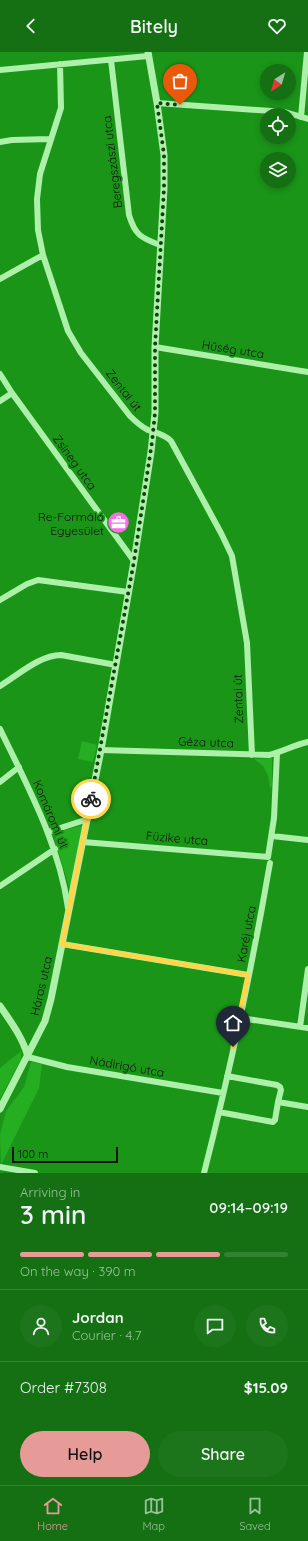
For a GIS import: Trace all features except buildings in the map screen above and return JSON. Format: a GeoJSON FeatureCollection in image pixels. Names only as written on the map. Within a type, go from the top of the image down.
{"type":"FeatureCollection","features":[{"type":"Feature","properties":{"kind":"street"},"geometry":{"type":"LineString","coordinates":[[301,117],[307,52]]}},
{"type":"Feature","properties":{"kind":"street"},"geometry":{"type":"LineString","coordinates":[[0,70],[111,60],[148,54]]}},
{"type":"Feature","properties":{"kind":"street","name":"Háros utca"},"geometry":{"type":"LineString","coordinates":[[0,1109],[45,1021],[69,912],[101,750],[134,561],[153,432],[155,413],[155,347],[164,188],[164,161],[157,103],[148,54]]}},
{"type":"Feature","properties":{"kind":"street","name":"Beregszászi utca"},"geometry":{"type":"LineString","coordinates":[[111,60],[129,215],[132,227],[137,234],[145,240],[160,245]]}},
{"type":"Feature","properties":{"kind":"street","name":"Zentai út"},"geometry":{"type":"LineString","coordinates":[[60,64],[61,108],[40,174],[37,199],[38,230],[42,256],[68,331],[81,353],[130,416],[142,427],[166,436],[171,441],[232,556],[247,643],[252,755]]}},
{"type":"Feature","properties":{"kind":"street"},"geometry":{"type":"LineString","coordinates":[[157,103],[285,112],[308,119]]}},
{"type":"Feature","properties":{"kind":"street"},"geometry":{"type":"LineString","coordinates":[[0,142],[12,140],[50,139]]}},
{"type":"Feature","properties":{"kind":"street"},"geometry":{"type":"LineString","coordinates":[[0,279],[42,256]]}},
{"type":"Feature","properties":{"kind":"street","name":"Hűség utca"},"geometry":{"type":"LineString","coordinates":[[155,347],[308,372]]}},
{"type":"Feature","properties":{"kind":"street","name":"Zsineg utca"},"geometry":{"type":"LineString","coordinates":[[0,374],[12,393],[134,561]]}},
{"type":"Feature","properties":{"kind":"street"},"geometry":{"type":"LineString","coordinates":[[0,400],[12,393]]}},
{"type":"Feature","properties":{"kind":"street"},"geometry":{"type":"LineString","coordinates":[[0,600],[26,584],[38,580],[128,592]]}},
{"type":"Feature","properties":{"kind":"street"},"geometry":{"type":"LineString","coordinates":[[0,686],[40,661],[54,655],[62,655],[116,665]]}},
{"type":"Feature","properties":{"kind":"street","name":"Komáromi út"},"geometry":{"type":"LineString","coordinates":[[0,729],[55,850],[63,879],[69,912]]}},
{"type":"Feature","properties":{"kind":"street","name":"Géza utca"},"geometry":{"type":"LineString","coordinates":[[101,750],[269,755],[308,742]]}},
{"type":"Feature","properties":{"kind":"street","name":"Karéj utca"},"geometry":{"type":"LineString","coordinates":[[204,1173],[257,939],[272,836],[277,753]]}},
{"type":"Feature","properties":{"kind":"street"},"geometry":{"type":"LineString","coordinates":[[0,782],[18,767]]}},
{"type":"Feature","properties":{"kind":"street"},"geometry":{"type":"LineString","coordinates":[[48,832],[88,819]]}},
{"type":"Feature","properties":{"kind":"street"},"geometry":{"type":"LineString","coordinates":[[272,836],[308,840]]}},
{"type":"Feature","properties":{"kind":"street","name":"Füzike utca"},"geometry":{"type":"LineString","coordinates":[[83,842],[269,860]]}},
{"type":"Feature","properties":{"kind":"street"},"geometry":{"type":"LineString","coordinates":[[0,886],[55,850]]}},
{"type":"Feature","properties":{"kind":"street"},"geometry":{"type":"LineString","coordinates":[[62,944],[248,975]]}},
{"type":"Feature","properties":{"kind":"street"},"geometry":{"type":"LineString","coordinates":[[300,1027],[308,969]]}},
{"type":"Feature","properties":{"kind":"street"},"geometry":{"type":"LineString","coordinates":[[0,1006],[21,1038],[28,1056]]}},
{"type":"Feature","properties":{"kind":"street"},"geometry":{"type":"LineString","coordinates":[[240,1018],[308,1028]]}},
{"type":"Feature","properties":{"kind":"street","name":"Nádirigó utca"},"geometry":{"type":"LineString","coordinates":[[28,1056],[67,1067],[223,1093]]}},
{"type":"Feature","properties":{"kind":"street"},"geometry":{"type":"LineString","coordinates":[[219,1112],[273,1122],[275,1120],[281,1090],[277,1084],[227,1076]]}},
{"type":"Feature","properties":{"kind":"street"},"geometry":{"type":"LineString","coordinates":[[278,1102],[308,1107]]}},
{"type":"Feature","properties":{"kind":"street"},"geometry":{"type":"LineString","coordinates":[[0,1167],[35,1173]]}},
{"type":"Feature","properties":{"kind":"green space"},"geometry":{"type":"Polygon","coordinates":[[[82,741],[97,745],[93,762],[78,759],[82,741]]]}},
{"type":"Feature","properties":{"kind":"green space"},"geometry":{"type":"Polygon","coordinates":[[[272,758],[272,786],[270,789],[268,775],[263,766],[254,759],[272,758]]]}},
{"type":"Feature","properties":{"kind":"green space"},"geometry":{"type":"Polygon","coordinates":[[[83,825],[71,886],[69,887],[55,840],[58,832],[83,825]]]}},
{"type":"Feature","properties":{"kind":"green space"},"geometry":{"type":"Polygon","coordinates":[[[21,1051],[21,1059],[0,1099],[0,1068],[21,1051]]]}},
{"type":"Feature","properties":{"kind":"green space"},"geometry":{"type":"Polygon","coordinates":[[[31,1062],[42,1064],[39,1088],[1,1165],[0,1135],[6,1111],[24,1087],[31,1062]]]}},
{"type":"Feature","properties":{"kind":"way so far"},"geometry":{"type":"LineString","coordinates":[[91,799],[134,561],[151,452],[155,413],[155,347],[164,188],[164,155],[157,103],[180,105]]}},
{"type":"Feature","properties":{"kind":"place","name":"Re-Formáló Egyesület"},"geometry":{"type":"Point","coordinates":[119,523]}},
{"type":"Feature","properties":{"kind":"route"},"geometry":{"type":"LineString","coordinates":[[91,799],[62,944],[248,975],[233,1047]]}}]}
